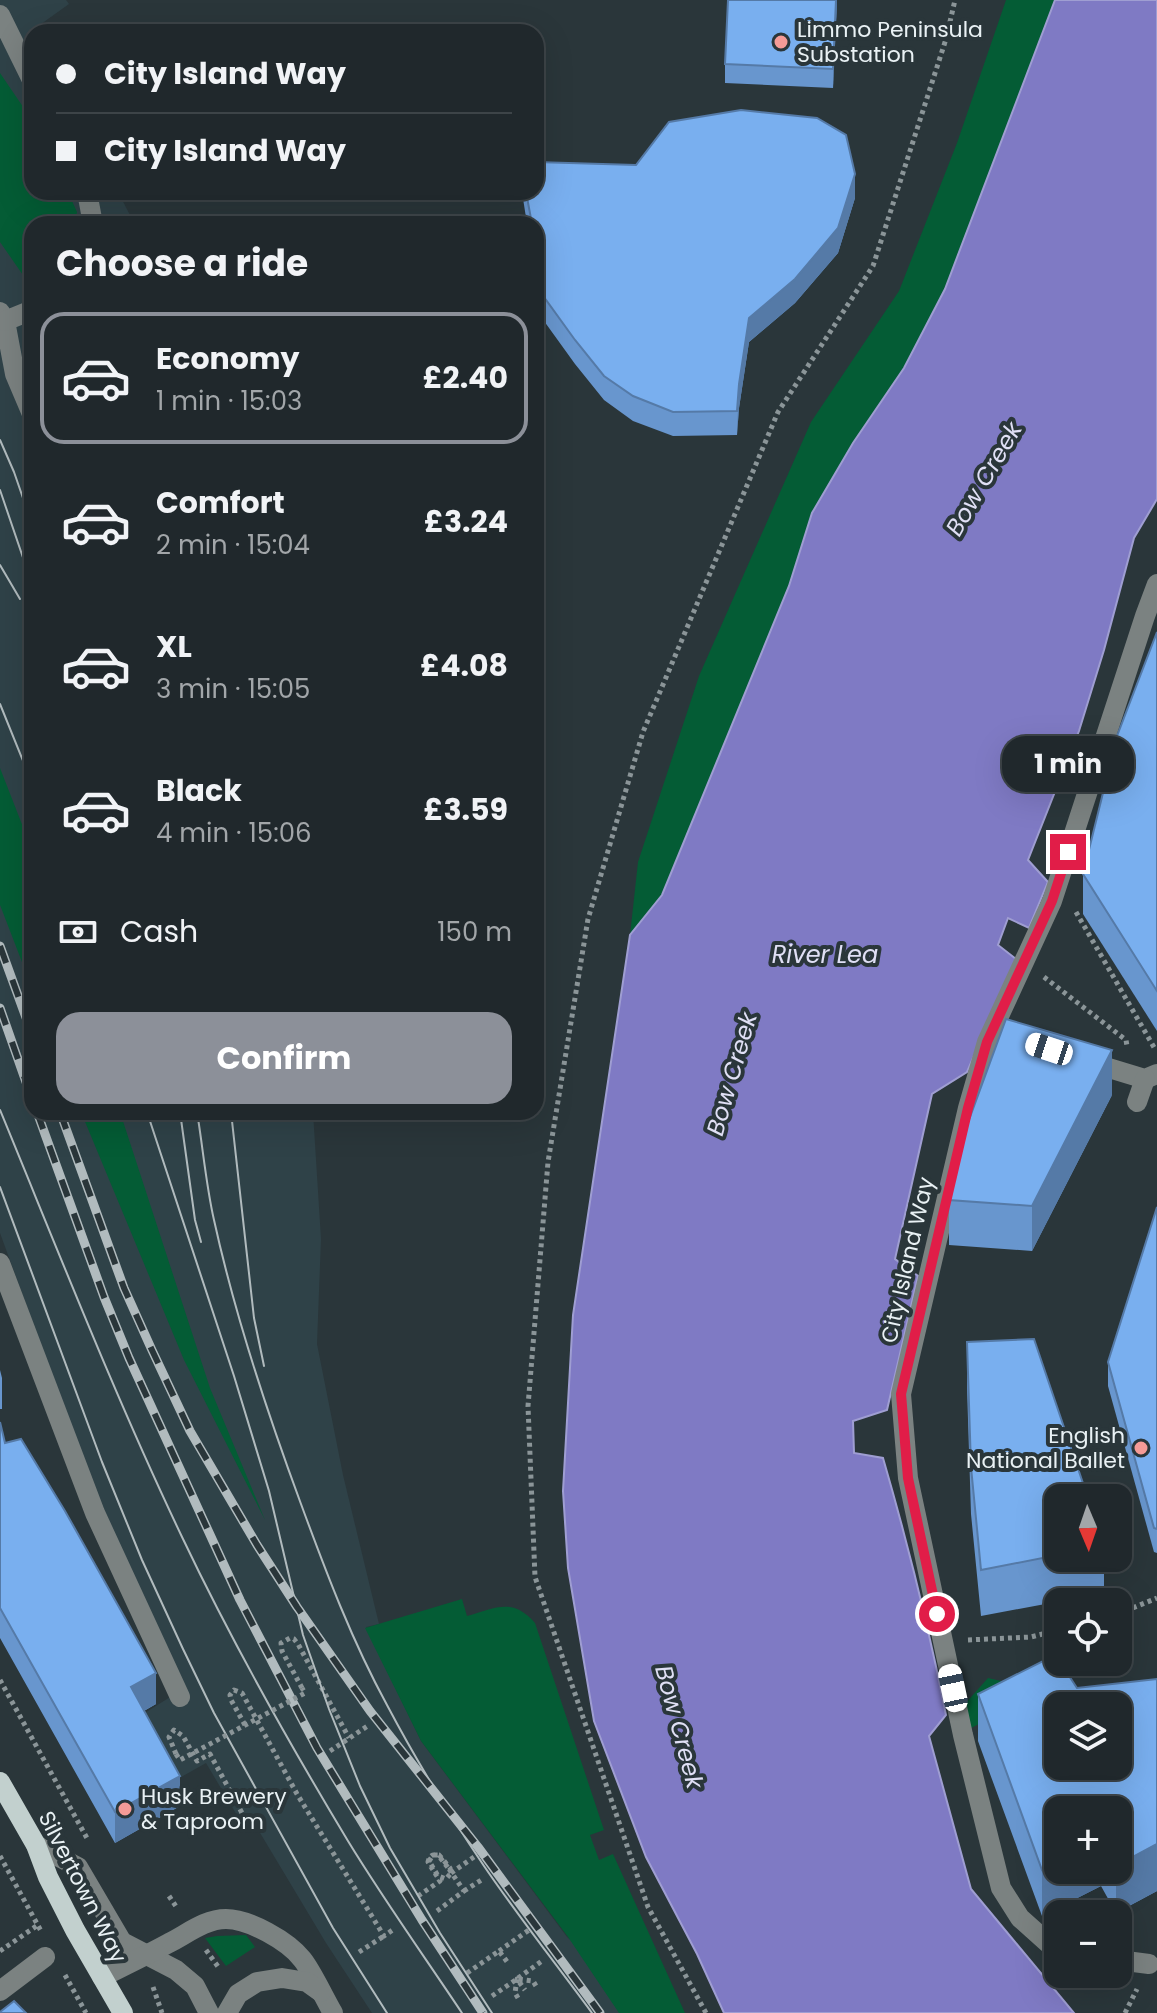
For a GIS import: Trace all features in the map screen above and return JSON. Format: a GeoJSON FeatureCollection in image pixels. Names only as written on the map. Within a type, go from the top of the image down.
{"type":"FeatureCollection","features":[{"type":"Feature","properties":{"kind":"main road","name":"Silvertown Way"},"geometry":{"type":"LineString","coordinates":[[0,1782],[36,1845],[70,1921],[123,2013]]}},
{"type":"Feature","properties":{"kind":"street"},"geometry":{"type":"LineString","coordinates":[[0,15],[24,64]]}},
{"type":"Feature","properties":{"kind":"street"},"geometry":{"type":"LineString","coordinates":[[24,312],[3,317],[15,374],[24,395]]}},
{"type":"Feature","properties":{"kind":"street","name":"City Island Way"},"geometry":{"type":"LineString","coordinates":[[1044,1939],[1020,1918],[1001,1888],[963,1735],[908,1478],[901,1394],[968,1108],[987,1042],[999,1033],[1024,962],[1052,901],[1157,584]]}},
{"type":"Feature","properties":{"kind":"street"},"geometry":{"type":"LineString","coordinates":[[1077,1058],[1145,1077],[1137,1102]]}},
{"type":"Feature","properties":{"kind":"street"},"geometry":{"type":"LineString","coordinates":[[0,1263],[95,1513],[180,1697]]}},
{"type":"Feature","properties":{"kind":"street"},"geometry":{"type":"LineString","coordinates":[[36,1845],[78,1867],[122,1942],[176,1970],[195,1986],[209,2013]]}},
{"type":"Feature","properties":{"kind":"street"},"geometry":{"type":"LineString","coordinates":[[102,1977],[192,1930],[226,1919],[251,1924],[275,1936],[302,1958],[333,2013]]}},
{"type":"Feature","properties":{"kind":"street"},"geometry":{"type":"LineString","coordinates":[[0,1991],[45,1957]]}},
{"type":"Feature","properties":{"kind":"street"},"geometry":{"type":"LineString","coordinates":[[1132,1962],[1152,1966]]}},
{"type":"Feature","properties":{"kind":"street"},"geometry":{"type":"LineString","coordinates":[[227,2013],[238,1994],[257,1982],[282,1978],[307,1982],[321,1992]]}},
{"type":"Feature","properties":{"kind":"path"},"geometry":{"type":"LineString","coordinates":[[706,2013],[648,1907],[535,1577],[528,1406],[548,1162],[588,919],[643,732],[778,412],[873,266],[946,39],[955,0]]}},
{"type":"Feature","properties":{"kind":"path"},"geometry":{"type":"LineString","coordinates":[[1058,881],[1157,1053]]}},
{"type":"Feature","properties":{"kind":"path"},"geometry":{"type":"LineString","coordinates":[[1024,962],[1126,1040],[1145,1077]]}},
{"type":"Feature","properties":{"kind":"path"},"geometry":{"type":"LineString","coordinates":[[1132,1608],[1157,1598]]}},
{"type":"Feature","properties":{"kind":"path"},"geometry":{"type":"LineString","coordinates":[[943,1641],[1031,1637],[1044,1634]]}},
{"type":"Feature","properties":{"kind":"path"},"geometry":{"type":"LineString","coordinates":[[248,1824],[210,1754],[197,1761],[183,1736],[174,1730],[169,1737],[170,1742],[180,1760],[243,1722],[305,1693],[282,1651],[281,1643],[290,1638],[298,1644],[349,1738]]}},
{"type":"Feature","properties":{"kind":"path","name":"Silvertown Way"},"geometry":{"type":"LineString","coordinates":[[0,1680],[92,1847]]}},
{"type":"Feature","properties":{"kind":"path"},"geometry":{"type":"LineString","coordinates":[[243,1722],[231,1700],[234,1690],[242,1693],[297,1794],[384,1936]]}},
{"type":"Feature","properties":{"kind":"path"},"geometry":{"type":"LineString","coordinates":[[330,1751],[369,1725]]}},
{"type":"Feature","properties":{"kind":"path"},"geometry":{"type":"LineString","coordinates":[[440,1881],[428,1862],[432,1854],[439,1855],[450,1868],[451,1873],[446,1879],[438,1876],[429,1861],[433,1855],[438,1855],[449,1869],[464,1891]]}},
{"type":"Feature","properties":{"kind":"path"},"geometry":{"type":"LineString","coordinates":[[418,1896],[474,1857]]}},
{"type":"Feature","properties":{"kind":"path"},"geometry":{"type":"LineString","coordinates":[[437,1911],[483,1879]]}},
{"type":"Feature","properties":{"kind":"path"},"geometry":{"type":"LineString","coordinates":[[359,1952],[394,1929]]}},
{"type":"Feature","properties":{"kind":"path"},"geometry":{"type":"LineString","coordinates":[[467,1973],[529,1930]]}},
{"type":"Feature","properties":{"kind":"path"},"geometry":{"type":"LineString","coordinates":[[0,1951],[17,1939]]}},
{"type":"Feature","properties":{"kind":"path"},"geometry":{"type":"LineString","coordinates":[[499,1951],[508,1963]]}},
{"type":"Feature","properties":{"kind":"path"},"geometry":{"type":"LineString","coordinates":[[492,1996],[542,1961]]}},
{"type":"Feature","properties":{"kind":"path"},"geometry":{"type":"LineString","coordinates":[[1125,2013],[1152,1966]]}},
{"type":"Feature","properties":{"kind":"path"},"geometry":{"type":"LineString","coordinates":[[517,1979],[533,1981],[536,1986]]}},
{"type":"Feature","properties":{"kind":"path"},"geometry":{"type":"LineString","coordinates":[[517,1979],[525,1990]]}},
{"type":"Feature","properties":{"kind":"path"},"geometry":{"type":"LineString","coordinates":[[517,1979],[515,1993],[518,1998]]}},
{"type":"Feature","properties":{"kind":"path"},"geometry":{"type":"LineString","coordinates":[[155,1995],[162,2013]]}},
{"type":"Feature","properties":{"kind":"shaded area"},"geometry":{"type":"Polygon","coordinates":[[[0,0],[66,0],[69,4],[41,24],[24,24],[24,200],[122,200],[130,216],[24,216],[24,1120],[314,1120],[321,1239],[317,1344],[343,1475],[379,1624],[366,1627],[421,1741],[567,1937],[656,2013],[372,2013],[253,1821],[244,1827],[206,1763],[167,1785],[135,1719],[183,1689],[92,1485],[0,1233],[0,0]]]}},
{"type":"Feature","properties":{"kind":"green space"},"geometry":{"type":"Polygon","coordinates":[[[1006,0],[1131,0],[582,1251],[630,935],[638,862],[699,676],[811,422],[899,291],[957,143],[1006,0]]]}},
{"type":"Feature","properties":{"kind":"green space"},"geometry":{"type":"Polygon","coordinates":[[[0,73],[24,108],[24,200],[72,200],[77,212],[76,216],[24,216],[24,277],[0,242],[0,73]]]}},
{"type":"Feature","properties":{"kind":"green space"},"geometry":{"type":"Polygon","coordinates":[[[0,768],[24,830],[24,967],[0,905],[0,768]]]}},
{"type":"Feature","properties":{"kind":"green space"},"geometry":{"type":"Polygon","coordinates":[[[84,1120],[123,1120],[210,1388],[265,1520],[184,1360],[84,1120]]]}},
{"type":"Feature","properties":{"kind":"green space"},"geometry":{"type":"Polygon","coordinates":[[[462,1599],[467,1616],[511,1607],[535,1623],[604,1830],[590,1835],[599,1860],[613,1854],[685,2013],[619,2013],[568,1937],[421,1741],[365,1628],[462,1599]]]}},
{"type":"Feature","properties":{"kind":"green space"},"geometry":{"type":"Polygon","coordinates":[[[988,1678],[1024,1686],[1058,1685],[971,1728],[963,1706],[988,1678]]]}},
{"type":"Feature","properties":{"kind":"green space"},"geometry":{"type":"Polygon","coordinates":[[[246,1935],[255,1947],[226,1966],[205,1938],[217,1936],[246,1935]]]}},
{"type":"Feature","properties":{"kind":"water","name":"River Lea"},"geometry":{"type":"Polygon","coordinates":[[[1055,0],[1157,0],[1157,499],[1134,538],[1079,731],[1028,860],[1048,882],[1029,928],[1008,918],[998,945],[1016,959],[967,1072],[932,1094],[895,1259],[918,1276],[887,1410],[853,1421],[854,1453],[883,1458],[918,1586],[946,1715],[929,1736],[971,1889],[1044,1977],[1044,1988],[1053,1988],[1074,2013],[724,2013],[646,1857],[594,1721],[568,1568],[563,1491],[573,1315],[630,935],[662,895],[789,586],[812,513],[853,443],[904,368],[945,289],[1055,0]]]}},
{"type":"Feature","properties":{"kind":"building","name":"Limmo Peninsula Substation"},"geometry":{"type":"Polygon","coordinates":[[[728,0],[836,0],[833,69],[725,64],[728,0]]]}},
{"type":"Feature","properties":{"kind":"building"},"geometry":{"type":"Polygon","coordinates":[[[741,110],[817,118],[846,135],[855,174],[838,228],[795,279],[749,318],[737,411],[673,412],[633,396],[604,376],[544,297],[544,216],[530,216],[528,200],[544,200],[544,162],[636,165],[669,122],[741,110]]]}},
{"type":"Feature","properties":{"kind":"building"},"geometry":{"type":"Polygon","coordinates":[[[1157,632],[1157,991],[1083,874],[1117,736],[1157,632]]]}},
{"type":"Feature","properties":{"kind":"building"},"geometry":{"type":"Polygon","coordinates":[[[1006,1019],[1112,1050],[1032,1206],[949,1200],[966,1128],[1006,1019]]]}},
{"type":"Feature","properties":{"kind":"building","name":"English National Ballet"},"geometry":{"type":"Polygon","coordinates":[[[1157,1207],[1157,1529],[1154,1528],[1108,1362],[1157,1207]]]}},
{"type":"Feature","properties":{"kind":"building"},"geometry":{"type":"Polygon","coordinates":[[[1034,1339],[1083,1484],[1044,1484],[1044,1558],[981,1570],[971,1467],[967,1342],[1034,1339]]]}},
{"type":"Feature","properties":{"kind":"building"},"geometry":{"type":"Polygon","coordinates":[[[0,1422],[5,1443],[21,1439],[156,1673],[131,1687],[180,1776],[115,1812],[0,1608],[0,1422]]]}},
{"type":"Feature","properties":{"kind":"building"},"geometry":{"type":"Polygon","coordinates":[[[1044,1661],[1044,1676],[1069,1676],[1077,1688],[1157,1679],[1157,1844],[1132,1857],[1132,1796],[1044,1796],[1042,1870],[978,1694],[1044,1661]]]}},
{"type":"Feature","properties":{"kind":"building"},"geometry":{"type":"Polygon","coordinates":[[[14,2001],[26,2013],[0,2013],[0,2012],[14,2001]]]}},
{"type":"Feature","properties":{"kind":"tram line"},"geometry":{"type":"LineString","coordinates":[[0,440],[24,501]]}},
{"type":"Feature","properties":{"kind":"tram line"},"geometry":{"type":"LineString","coordinates":[[0,490],[24,560]]}},
{"type":"Feature","properties":{"kind":"tram line"},"geometry":{"type":"LineString","coordinates":[[0,565],[20,599]]}},
{"type":"Feature","properties":{"kind":"tram line"},"geometry":{"type":"LineString","coordinates":[[0,704],[24,763]]}},
{"type":"Feature","properties":{"kind":"tram line"},"geometry":{"type":"LineString","coordinates":[[0,1110],[134,1433],[221,1616],[348,1841],[462,2013]]}},
{"type":"Feature","properties":{"kind":"tram line"},"geometry":{"type":"LineString","coordinates":[[150,1120],[234,1376],[269,1491],[303,1635],[329,1709],[360,1786],[390,1848],[492,2013]]}},
{"type":"Feature","properties":{"kind":"tram line"},"geometry":{"type":"LineString","coordinates":[[181,1120],[201,1242]]}},
{"type":"Feature","properties":{"kind":"tram line"},"geometry":{"type":"LineString","coordinates":[[198,1120],[211,1207],[242,1328],[288,1469],[351,1631],[398,1726],[446,1807],[497,1885],[592,2013]]}},
{"type":"Feature","properties":{"kind":"tram line"},"geometry":{"type":"LineString","coordinates":[[232,1120],[254,1318],[264,1366]]}},
{"type":"Feature","properties":{"kind":"tram line"},"geometry":{"type":"LineString","coordinates":[[0,1187],[102,1462],[183,1649],[214,1713],[333,1928],[387,2013]]}},
{"type":"Feature","properties":{"kind":"railway"},"geometry":{"type":"LineString","coordinates":[[0,946],[24,1012]]}},
{"type":"Feature","properties":{"kind":"railway"},"geometry":{"type":"LineString","coordinates":[[0,1008],[24,1076]]}},
{"type":"Feature","properties":{"kind":"railway"},"geometry":{"type":"LineString","coordinates":[[40,1120],[129,1358],[240,1600],[317,1748],[483,2013]]}},
{"type":"Feature","properties":{"kind":"railway"},"geometry":{"type":"LineString","coordinates":[[63,1120],[124,1288],[151,1348],[190,1431],[257,1545],[370,1711],[478,1847],[600,2013]]}},
{"type":"Feature","properties":{"kind":"place","name":"Limmo Peninsula Substation"},"geometry":{"type":"Point","coordinates":[781,42]}},
{"type":"Feature","properties":{"kind":"place","name":"English National Ballet"},"geometry":{"type":"Point","coordinates":[1141,1448]}},
{"type":"Feature","properties":{"kind":"place","name":"Husk Brewery & Taproom"},"geometry":{"type":"Point","coordinates":[125,1809]}},
{"type":"Feature","properties":{"kind":"route"},"geometry":{"type":"LineString","coordinates":[[937,1614],[908,1478],[901,1394],[968,1108],[987,1042],[1052,901],[1068,852]]}},
{"type":"Feature","properties":{"kind":"water label","name":"Bow Creek"},"geometry":{"type":"Point","coordinates":[984,479]}},
{"type":"Feature","properties":{"kind":"water label","name":"Bow Creek"},"geometry":{"type":"Point","coordinates":[732,1074]}},
{"type":"Feature","properties":{"kind":"water label","name":"Bow Creek"},"geometry":{"type":"Point","coordinates":[679,1727]}}]}
